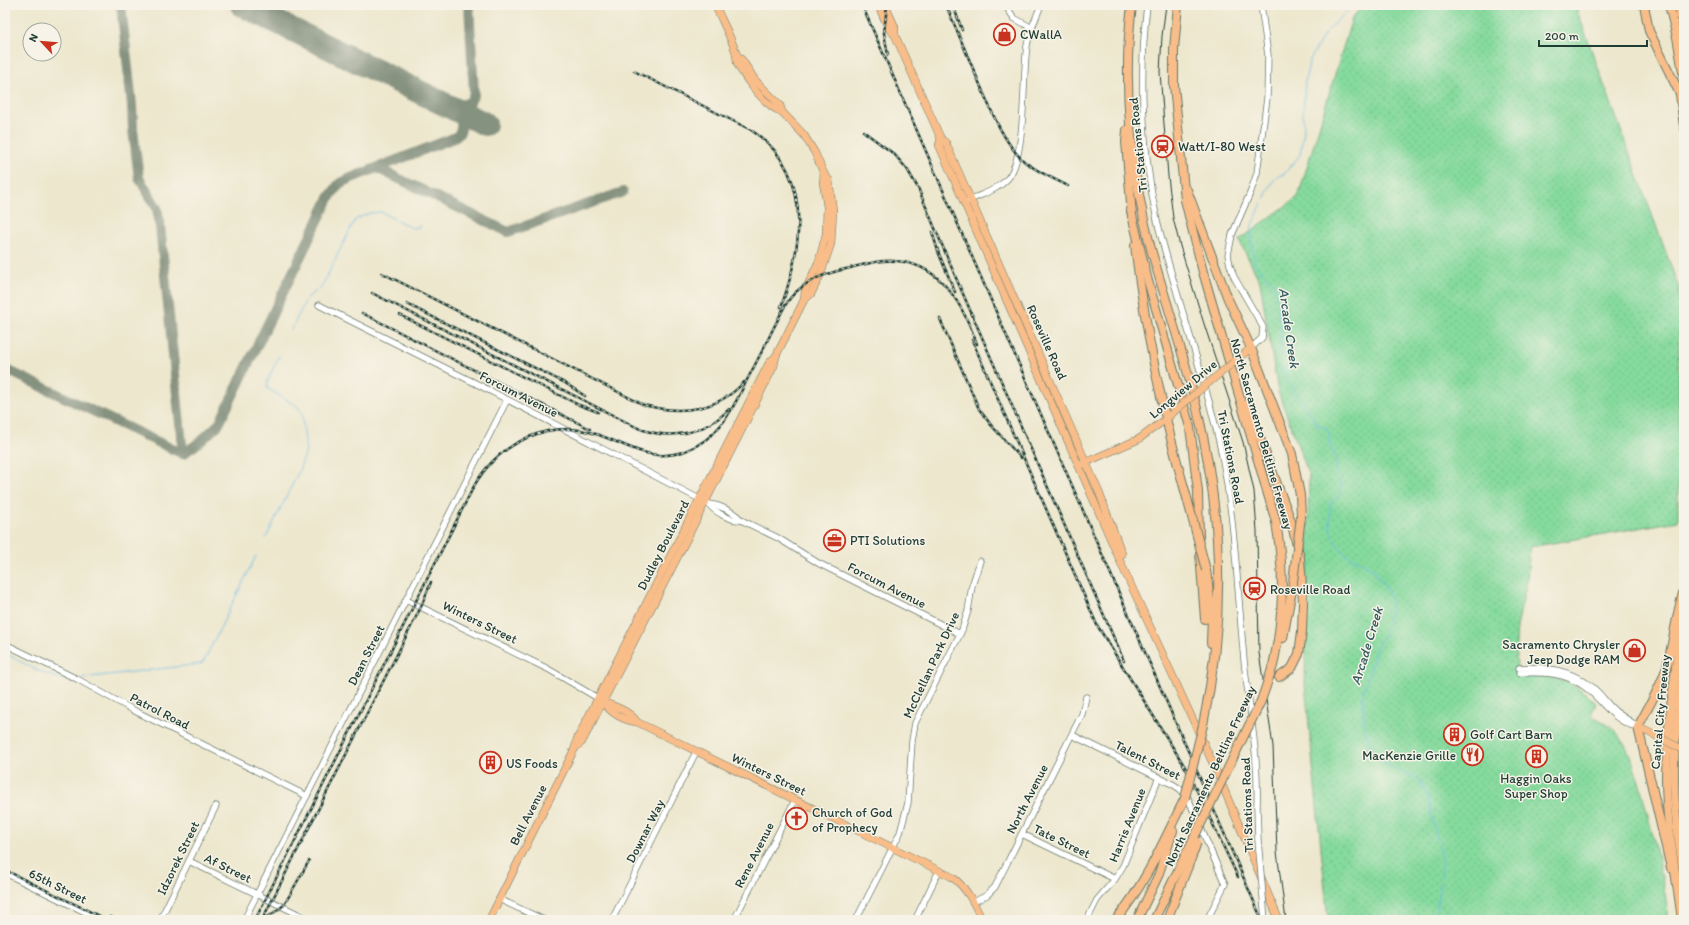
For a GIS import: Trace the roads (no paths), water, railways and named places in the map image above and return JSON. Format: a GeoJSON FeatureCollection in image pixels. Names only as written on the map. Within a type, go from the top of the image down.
{"type":"FeatureCollection","features":[{"type":"Feature","properties":{"kind":"highway","name":"North Sacramento Beltline Freeway"},"geometry":{"type":"LineString","coordinates":[[1132,5],[1128,57],[1129,109],[1137,175],[1151,247],[1190,376],[1204,441],[1212,490],[1217,539],[1218,589],[1215,658],[1203,725],[1185,798],[1167,841],[1158,876],[1137,920]]}},
{"type":"Feature","properties":{"kind":"highway","name":"North Sacramento Beltline Freeway"},"geometry":{"type":"LineString","coordinates":[[1154,920],[1189,855],[1201,819],[1261,700],[1277,664],[1281,640],[1283,583],[1282,552],[1272,504],[1236,386],[1189,222],[1181,172],[1174,85],[1174,49],[1178,5]]}},
{"type":"Feature","properties":{"kind":"highway"},"geometry":{"type":"LineString","coordinates":[[1644,5],[1645,17],[1649,31],[1680,94],[1684,127]]}},
{"type":"Feature","properties":{"kind":"highway"},"geometry":{"type":"LineString","coordinates":[[1669,5],[1677,37],[1684,78]]}},
{"type":"Feature","properties":{"kind":"highway"},"geometry":{"type":"LineString","coordinates":[[1678,5],[1684,29]]}},
{"type":"Feature","properties":{"kind":"highway"},"geometry":{"type":"LineString","coordinates":[[1129,109],[1126,142],[1131,211],[1144,312],[1166,419],[1206,567],[1212,615],[1203,725]]}},
{"type":"Feature","properties":{"kind":"highway"},"geometry":{"type":"LineString","coordinates":[[1181,172],[1212,259],[1228,299],[1251,348],[1292,454],[1298,474],[1301,516],[1292,590],[1281,640]]}},
{"type":"Feature","properties":{"kind":"highway"},"geometry":{"type":"LineString","coordinates":[[1131,211],[1148,281],[1190,427],[1198,491],[1200,567],[1205,619]]}},
{"type":"Feature","properties":{"kind":"highway"},"geometry":{"type":"LineString","coordinates":[[1236,386],[1244,395],[1281,492],[1291,521],[1300,558],[1303,602],[1302,631],[1299,654],[1292,668],[1279,677]]}},
{"type":"Feature","properties":{"kind":"highway"},"geometry":{"type":"LineString","coordinates":[[1677,879],[1670,865],[1638,727],[1667,666],[1679,604],[1684,590]]}},
{"type":"Feature","properties":{"kind":"highway","name":"Capital City Freeway"},"geometry":{"type":"LineString","coordinates":[[1682,920],[1669,818],[1666,779],[1672,697],[1684,601]]}},
{"type":"Feature","properties":{"kind":"highway","name":"Capital City Freeway"},"geometry":{"type":"LineString","coordinates":[[1684,664],[1678,713],[1674,777],[1676,815],[1684,874]]}},
{"type":"Feature","properties":{"kind":"highway"},"geometry":{"type":"LineString","coordinates":[[1116,920],[1141,885],[1167,841]]}},
{"type":"Feature","properties":{"kind":"highway"},"geometry":{"type":"LineString","coordinates":[[1167,920],[1189,855]]}},
{"type":"Feature","properties":{"kind":"main road","name":"Dudley Boulevard"},"geometry":{"type":"LineString","coordinates":[[602,701],[705,502],[769,363],[776,356],[804,300],[811,294],[820,276],[831,244],[833,200],[829,180],[824,174],[815,153],[807,140],[782,112],[780,105],[755,80],[742,60],[736,54],[715,5]]}},
{"type":"Feature","properties":{"kind":"main road","name":"Roseville Road"},"geometry":{"type":"LineString","coordinates":[[878,5],[889,29],[895,35],[941,139],[946,142],[968,201],[1083,464],[1131,581],[1215,768],[1279,920]]}},
{"type":"Feature","properties":{"kind":"main road","name":"Roseville Road"},"geometry":{"type":"LineString","coordinates":[[885,5],[895,27],[895,35]]}},
{"type":"Feature","properties":{"kind":"main road","name":"Longview Drive"},"geometry":{"type":"LineString","coordinates":[[1083,464],[1139,439],[1166,419],[1251,348]]}},
{"type":"Feature","properties":{"kind":"main road","name":"Winters Street"},"geometry":{"type":"LineString","coordinates":[[602,701],[610,703],[633,716],[637,722],[696,752],[952,877],[962,886],[974,902],[982,920]]}},
{"type":"Feature","properties":{"kind":"main road","name":"Bell Avenue"},"geometry":{"type":"LineString","coordinates":[[489,920],[575,748],[582,742],[602,701]]}},
{"type":"Feature","properties":{"kind":"main road"},"geometry":{"type":"LineString","coordinates":[[1638,727],[1683,750]]}},
{"type":"Feature","properties":{"kind":"street"},"geometry":{"type":"LineString","coordinates":[[1005,5],[1014,18],[1032,28]]}},
{"type":"Feature","properties":{"kind":"street"},"geometry":{"type":"LineString","coordinates":[[968,201],[998,186],[1008,177],[1016,165],[1019,148],[1027,46],[1041,5]]}},
{"type":"Feature","properties":{"kind":"street","name":"Tri Stations Road"},"geometry":{"type":"LineString","coordinates":[[1146,5],[1142,66],[1145,133],[1157,219],[1206,392],[1219,442],[1226,480],[1237,574],[1246,682],[1256,750],[1258,840],[1265,920]]}},
{"type":"Feature","properties":{"kind":"street","name":"Longview Drive"},"geometry":{"type":"LineString","coordinates":[[1251,348],[1262,338],[1264,327],[1234,277],[1228,255],[1232,235],[1257,173],[1267,98],[1268,55],[1261,5]]}},
{"type":"Feature","properties":{"kind":"street","name":"Forcum Avenue"},"geometry":{"type":"LineString","coordinates":[[319,305],[705,502],[712,509],[736,520],[741,520],[778,538],[818,563],[960,634]]}},
{"type":"Feature","properties":{"kind":"street","name":"Dean Street"},"geometry":{"type":"LineString","coordinates":[[244,920],[507,400]]}},
{"type":"Feature","properties":{"kind":"street","name":"McClellan Park Drive"},"geometry":{"type":"LineString","coordinates":[[856,920],[892,848],[905,818],[908,803],[912,742],[915,723],[960,634],[968,611],[972,586],[980,561]]}},
{"type":"Feature","properties":{"kind":"street","name":"Winters Street"},"geometry":{"type":"LineString","coordinates":[[406,600],[548,669],[602,701]]}},
{"type":"Feature","properties":{"kind":"street","name":"Patrol Road"},"geometry":{"type":"LineString","coordinates":[[5,644],[77,679],[142,715],[307,796]]}},
{"type":"Feature","properties":{"kind":"street"},"geometry":{"type":"LineString","coordinates":[[1522,671],[1558,674],[1569,678],[1584,686],[1615,717],[1629,725],[1638,727]]}},
{"type":"Feature","properties":{"kind":"street","name":"North Avenue"},"geometry":{"type":"LineString","coordinates":[[974,902],[987,895],[994,888],[1082,714],[1086,697]]}},
{"type":"Feature","properties":{"kind":"street","name":"Talent Street"},"geometry":{"type":"LineString","coordinates":[[1072,734],[1159,777],[1177,787],[1184,793],[1201,819],[1225,884],[1207,920]]}},
{"type":"Feature","properties":{"kind":"street","name":"Downar Way"},"geometry":{"type":"LineString","coordinates":[[612,920],[696,752]]}},
{"type":"Feature","properties":{"kind":"street","name":"Harris Avenue"},"geometry":{"type":"LineString","coordinates":[[1087,920],[1097,900],[1115,879],[1126,860],[1159,777]]}},
{"type":"Feature","properties":{"kind":"street","name":"Rene Avenue"},"geometry":{"type":"LineString","coordinates":[[734,920],[795,800]]}},
{"type":"Feature","properties":{"kind":"street","name":"Idzorek Street"},"geometry":{"type":"LineString","coordinates":[[160,920],[216,806]]}},
{"type":"Feature","properties":{"kind":"street","name":"Tate Street"},"geometry":{"type":"LineString","coordinates":[[1022,834],[1115,879]]}},
{"type":"Feature","properties":{"kind":"street","name":"Af Street"},"geometry":{"type":"LineString","coordinates":[[189,861],[310,920]]}},
{"type":"Feature","properties":{"kind":"street"},"geometry":{"type":"LineString","coordinates":[[915,920],[939,871]]}},
{"type":"Feature","properties":{"kind":"street","name":"65th Street"},"geometry":{"type":"LineString","coordinates":[[5,873],[102,920]]}},
{"type":"Feature","properties":{"kind":"street"},"geometry":{"type":"LineString","coordinates":[[499,899],[544,920]]}},
{"type":"Feature","properties":{"kind":"waterway","name":"Arcade Creek"},"geometry":{"type":"LineString","coordinates":[[1353,5],[1325,33],[1310,60],[1305,80],[1303,118],[1304,130],[1300,155],[1284,174],[1277,176],[1270,186],[1252,225],[1251,237],[1255,265],[1274,284],[1279,306],[1278,318],[1281,328],[1280,354],[1282,368],[1287,381],[1317,425],[1325,427],[1329,433],[1330,445],[1336,458],[1337,473],[1341,484],[1338,497],[1331,502],[1330,527],[1332,536],[1346,555],[1374,570],[1388,592],[1391,603],[1390,614],[1384,635],[1376,648],[1363,694],[1364,727],[1375,756],[1390,767],[1418,779],[1429,801],[1443,861],[1435,920]]}},
{"type":"Feature","properties":{"kind":"waterway"},"geometry":{"type":"LineString","coordinates":[[291,330],[306,300],[309,296],[321,288],[355,220],[370,213],[381,212],[412,228],[419,227],[422,222]]}},
{"type":"Feature","properties":{"kind":"waterway"},"geometry":{"type":"LineString","coordinates":[[266,538],[298,473],[306,452],[302,413],[298,407],[267,388],[268,380],[279,356]]}},
{"type":"Feature","properties":{"kind":"waterway"},"geometry":{"type":"LineString","coordinates":[[82,678],[201,664],[204,661],[256,556]]}},
{"type":"Feature","properties":{"kind":"waterway"},"geometry":{"type":"LineString","coordinates":[[5,653],[46,674],[63,679],[71,679]]}},
{"type":"Feature","properties":{"kind":"tram line"},"geometry":{"type":"LineString","coordinates":[[1166,5],[1162,36],[1160,72],[1168,176],[1173,218],[1205,327],[1243,442],[1254,491],[1257,531],[1259,653],[1273,746],[1277,852],[1286,920]]}},
{"type":"Feature","properties":{"kind":"railway"},"geometry":{"type":"LineString","coordinates":[[862,5],[1262,920]]}},
{"type":"Feature","properties":{"kind":"railway"},"geometry":{"type":"LineString","coordinates":[[887,5],[884,33],[888,55]]}},
{"type":"Feature","properties":{"kind":"railway"},"geometry":{"type":"LineString","coordinates":[[946,5],[977,78]]}},
{"type":"Feature","properties":{"kind":"railway"},"geometry":{"type":"LineString","coordinates":[[953,5],[962,30]]}},
{"type":"Feature","properties":{"kind":"railway"},"geometry":{"type":"LineString","coordinates":[[634,71],[751,130],[771,147],[785,166],[794,188],[798,211],[798,235],[789,284],[781,307]]}},
{"type":"Feature","properties":{"kind":"railway"},"geometry":{"type":"LineString","coordinates":[[975,73],[1002,133],[1017,154],[1035,169],[1068,186]]}},
{"type":"Feature","properties":{"kind":"railway"},"geometry":{"type":"LineString","coordinates":[[863,131],[894,154],[907,169],[918,188],[1124,661]]}},
{"type":"Feature","properties":{"kind":"railway"},"geometry":{"type":"LineString","coordinates":[[932,232],[939,254],[955,292]]}},
{"type":"Feature","properties":{"kind":"railway"},"geometry":{"type":"LineString","coordinates":[[255,920],[474,486],[484,471],[496,458],[510,447],[526,438],[543,432],[560,429],[578,430],[596,434],[650,454],[673,454],[697,446],[716,431],[730,412],[783,309],[791,297],[811,281],[833,272],[866,264],[883,261],[902,262],[918,266],[932,274],[944,284],[954,297],[971,328],[977,344]]}},
{"type":"Feature","properties":{"kind":"railway"},"geometry":{"type":"LineString","coordinates":[[382,273],[644,405],[671,410],[698,408],[710,405],[722,399],[734,392],[744,382]]}},
{"type":"Feature","properties":{"kind":"railway"},"geometry":{"type":"LineString","coordinates":[[372,293],[638,428],[650,432],[662,434],[686,433],[720,418],[729,409]]}},
{"type":"Feature","properties":{"kind":"railway"},"geometry":{"type":"LineString","coordinates":[[407,304],[565,383],[585,396]]}},
{"type":"Feature","properties":{"kind":"railway"},"geometry":{"type":"LineString","coordinates":[[362,313],[590,429]]}},
{"type":"Feature","properties":{"kind":"railway"},"geometry":{"type":"LineString","coordinates":[[400,315],[579,405],[598,412]]}},
{"type":"Feature","properties":{"kind":"railway"},"geometry":{"type":"LineString","coordinates":[[940,319],[979,409],[991,425],[1021,458]]}},
{"type":"Feature","properties":{"kind":"railway"},"geometry":{"type":"LineString","coordinates":[[972,340],[1097,625],[1185,767],[1238,877]]}},
{"type":"Feature","properties":{"kind":"railway"},"geometry":{"type":"LineString","coordinates":[[262,920],[421,607],[431,582]]}},
{"type":"Feature","properties":{"kind":"railway"},"geometry":{"type":"LineString","coordinates":[[264,920],[284,905],[309,861]]}},
{"type":"Feature","properties":{"kind":"railway"},"geometry":{"type":"LineString","coordinates":[[5,870],[107,920]]}},
{"type":"Feature","properties":{"kind":"railway"},"geometry":{"type":"LineString","coordinates":[[110,917],[117,920]]}},
{"type":"Feature","properties":{"kind":"place","name":"CWallA"},"geometry":{"type":"Point","coordinates":[1004,34]}},
{"type":"Feature","properties":{"kind":"place","name":"Watt/I-80 West"},"geometry":{"type":"Point","coordinates":[1163,146]}},
{"type":"Feature","properties":{"kind":"place","name":"PTI Solutions"},"geometry":{"type":"Point","coordinates":[835,540]}},
{"type":"Feature","properties":{"kind":"place","name":"Roseville Road"},"geometry":{"type":"Point","coordinates":[1255,589]}},
{"type":"Feature","properties":{"kind":"place","name":"Sacramento Chrysler Jeep Dodge RAM"},"geometry":{"type":"Point","coordinates":[1635,651]}},
{"type":"Feature","properties":{"kind":"place","name":"Golf Cart Barn"},"geometry":{"type":"Point","coordinates":[1454,734]}},
{"type":"Feature","properties":{"kind":"place","name":"MacKenzie Grille"},"geometry":{"type":"Point","coordinates":[1472,755]}},
{"type":"Feature","properties":{"kind":"place","name":"Haggin Oaks Super Shop"},"geometry":{"type":"Point","coordinates":[1536,756]}},
{"type":"Feature","properties":{"kind":"place","name":"US Foods"},"geometry":{"type":"Point","coordinates":[490,763]}},
{"type":"Feature","properties":{"kind":"place","name":"Church of God of Prophecy"},"geometry":{"type":"Point","coordinates":[797,819]}}]}
